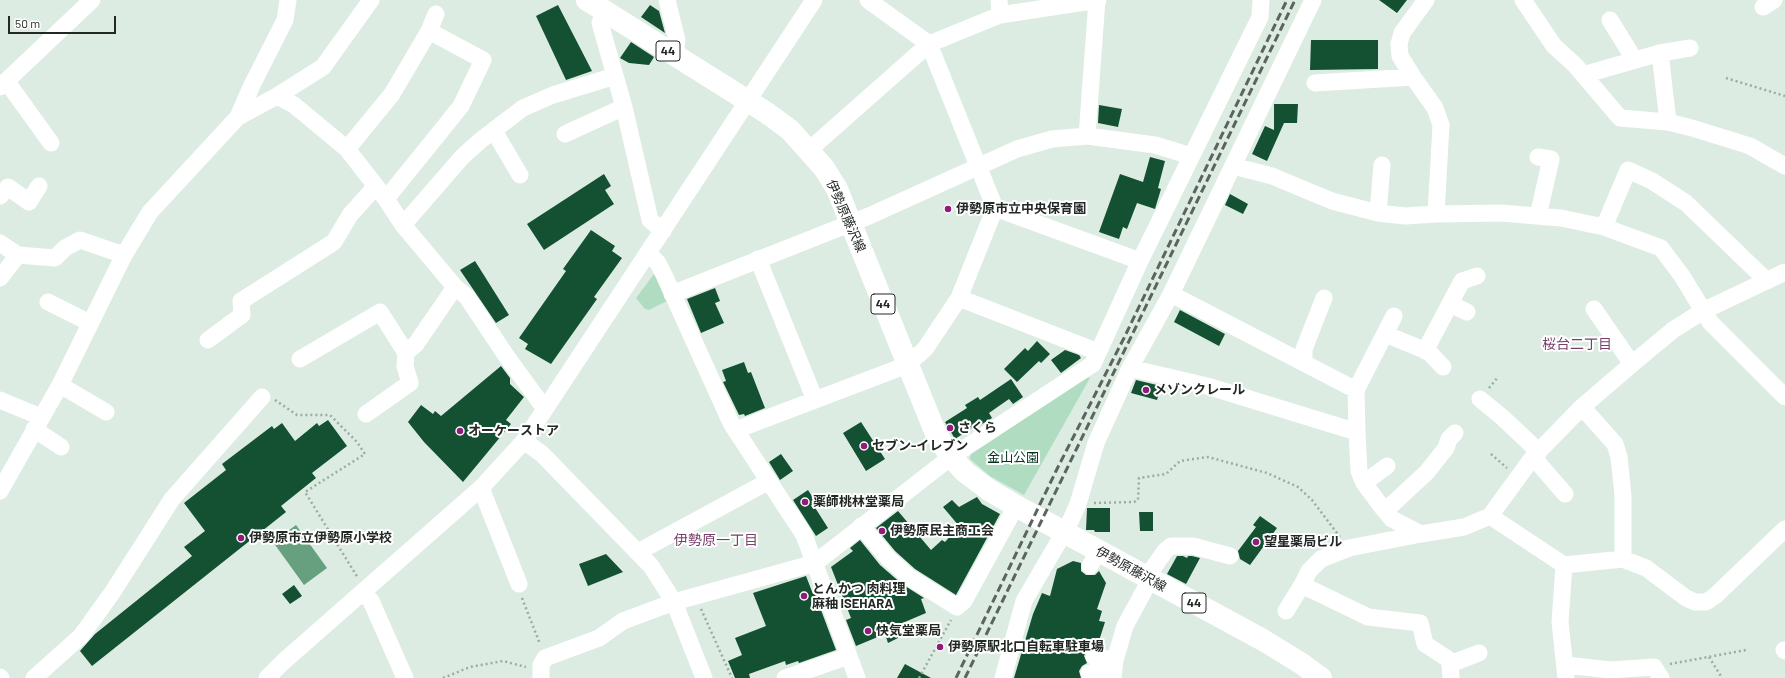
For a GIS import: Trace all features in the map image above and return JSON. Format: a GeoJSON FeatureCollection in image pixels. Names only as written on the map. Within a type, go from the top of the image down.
{"type":"FeatureCollection","features":[{"type":"Feature","properties":{"kind":"main road","name":"伊勢原藤沢線"},"geometry":{"type":"LineString","coordinates":[[587,0],[767,113],[790,130],[810,150],[824,168],[837,189],[936,434],[951,457],[969,476],[1016,506]]}},
{"type":"Feature","properties":{"kind":"main road","name":"44"},"geometry":{"type":"LineString","coordinates":[[1016,506],[1064,532]]}},
{"type":"Feature","properties":{"kind":"main road","name":"伊勢原藤沢線"},"geometry":{"type":"LineString","coordinates":[[1064,532],[1094,559],[1148,579],[1263,640],[1302,664],[1321,678]]}},
{"type":"Feature","properties":{"kind":"street"},"geometry":{"type":"LineString","coordinates":[[51,143],[3,84],[92,0]]}},
{"type":"Feature","properties":{"kind":"street"},"geometry":{"type":"LineString","coordinates":[[238,118],[252,85],[285,20],[288,0]]}},
{"type":"Feature","properties":{"kind":"street"},"geometry":{"type":"LineString","coordinates":[[0,491],[6,468],[38,423],[60,385],[124,255],[150,212],[238,118],[277,96],[323,66],[371,0]]}},
{"type":"Feature","properties":{"kind":"street"},"geometry":{"type":"LineString","coordinates":[[667,0],[677,40],[675,55]]}},
{"type":"Feature","properties":{"kind":"street"},"geometry":{"type":"LineString","coordinates":[[267,678],[283,662],[481,488],[524,441],[814,0]]}},
{"type":"Feature","properties":{"kind":"street"},"geometry":{"type":"LineString","coordinates":[[736,430],[907,365],[925,349],[959,298],[995,208],[929,44],[868,0]]}},
{"type":"Feature","properties":{"kind":"street"},"geometry":{"type":"LineString","coordinates":[[810,150],[929,44],[999,8],[1097,0],[1087,136]]}},
{"type":"Feature","properties":{"kind":"street"},"geometry":{"type":"LineString","coordinates":[[542,669],[599,638],[623,621],[674,602],[815,563],[951,457],[967,448],[1093,364],[1140,261],[1260,17],[1261,0]]}},
{"type":"Feature","properties":{"kind":"street"},"geometry":{"type":"LineString","coordinates":[[1003,678],[1024,601],[1064,532],[1078,504],[1096,443],[1130,368],[1171,294],[1313,0]]}},
{"type":"Feature","properties":{"kind":"street"},"geometry":{"type":"LineString","coordinates":[[1426,0],[1402,33],[1399,44],[1400,56],[1435,108],[1441,125],[1436,214]]}},
{"type":"Feature","properties":{"kind":"street"},"geometry":{"type":"LineString","coordinates":[[1523,0],[1554,46],[1583,75],[1620,118],[1668,122],[1692,128],[1750,146],[1785,166]]}},
{"type":"Feature","properties":{"kind":"street"},"geometry":{"type":"LineString","coordinates":[[606,11],[600,23],[624,107],[650,220],[663,231]]}},
{"type":"Feature","properties":{"kind":"street"},"geometry":{"type":"LineString","coordinates":[[347,149],[392,94],[430,31],[436,14]]}},
{"type":"Feature","properties":{"kind":"street"},"geometry":{"type":"LineString","coordinates":[[1610,20],[1634,59]]}},
{"type":"Feature","properties":{"kind":"street"},"geometry":{"type":"LineString","coordinates":[[208,340],[242,315],[241,301],[334,242],[350,215],[381,192],[461,106],[483,60],[430,31]]}},
{"type":"Feature","properties":{"kind":"street"},"geometry":{"type":"LineString","coordinates":[[1583,75],[1634,59],[1690,48]]}},
{"type":"Feature","properties":{"kind":"street"},"geometry":{"type":"LineString","coordinates":[[1660,53],[1668,122]]}},
{"type":"Feature","properties":{"kind":"street"},"geometry":{"type":"LineString","coordinates":[[402,225],[462,156],[523,108],[547,97],[615,76]]}},
{"type":"Feature","properties":{"kind":"street"},"geometry":{"type":"LineString","coordinates":[[1315,83],[1413,77]]}},
{"type":"Feature","properties":{"kind":"street"},"geometry":{"type":"LineString","coordinates":[[277,96],[294,105],[347,149],[381,192],[402,225],[455,287],[467,297],[507,357],[545,409]]}},
{"type":"Feature","properties":{"kind":"street"},"geometry":{"type":"LineString","coordinates":[[565,134],[624,107]]}},
{"type":"Feature","properties":{"kind":"street"},"geometry":{"type":"LineString","coordinates":[[494,131],[520,175]]}},
{"type":"Feature","properties":{"kind":"street"},"geometry":{"type":"LineString","coordinates":[[672,294],[758,259],[851,224],[978,166],[1024,147],[1052,139],[1087,136],[1155,145],[1191,156]]}},
{"type":"Feature","properties":{"kind":"street"},"geometry":{"type":"LineString","coordinates":[[1538,216],[1551,159]]}},
{"type":"Feature","properties":{"kind":"street"},"geometry":{"type":"LineString","coordinates":[[1378,214],[1382,165]]}},
{"type":"Feature","properties":{"kind":"street"},"geometry":{"type":"LineString","coordinates":[[1233,166],[1272,176],[1332,201],[1378,214],[1405,216],[1501,213],[1561,218],[1604,227],[1662,248],[1682,276],[1710,322],[1785,397]]}},
{"type":"Feature","properties":{"kind":"street"},"geometry":{"type":"LineString","coordinates":[[1604,227],[1628,170],[1652,181],[1686,203],[1767,281]]}},
{"type":"Feature","properties":{"kind":"street"},"geometry":{"type":"LineString","coordinates":[[0,196],[8,187],[29,202],[39,186]]}},
{"type":"Feature","properties":{"kind":"street"},"geometry":{"type":"LineString","coordinates":[[995,208],[1140,261]]}},
{"type":"Feature","properties":{"kind":"street"},"geometry":{"type":"LineString","coordinates":[[0,244],[18,255],[55,258],[66,248],[80,240],[124,255]]}},
{"type":"Feature","properties":{"kind":"street"},"geometry":{"type":"LineString","coordinates":[[648,253],[658,263],[731,423],[804,535],[857,678]]}},
{"type":"Feature","properties":{"kind":"street"},"geometry":{"type":"LineString","coordinates":[[0,278],[18,255]]}},
{"type":"Feature","properties":{"kind":"street"},"geometry":{"type":"LineString","coordinates":[[758,259],[815,400]]}},
{"type":"Feature","properties":{"kind":"street"},"geometry":{"type":"LineString","coordinates":[[1286,611],[1308,572],[1321,559],[1349,548],[1464,527],[1490,516],[1536,455],[1582,408],[1673,330],[1703,311],[1785,272]]}},
{"type":"Feature","properties":{"kind":"street"},"geometry":{"type":"LineString","coordinates":[[1425,351],[1462,281],[1477,276]]}},
{"type":"Feature","properties":{"kind":"street"},"geometry":{"type":"LineString","coordinates":[[406,353],[416,344],[455,287]]}},
{"type":"Feature","properties":{"kind":"street"},"geometry":{"type":"LineString","coordinates":[[1171,294],[1356,390]]}},
{"type":"Feature","properties":{"kind":"street"},"geometry":{"type":"LineString","coordinates":[[959,298],[1098,352]]}},
{"type":"Feature","properties":{"kind":"street"},"geometry":{"type":"LineString","coordinates":[[1304,363],[1304,349],[1324,298]]}},
{"type":"Feature","properties":{"kind":"street"},"geometry":{"type":"LineString","coordinates":[[48,302],[90,323]]}},
{"type":"Feature","properties":{"kind":"street"},"geometry":{"type":"LineString","coordinates":[[1450,304],[1467,312]]}},
{"type":"Feature","properties":{"kind":"street"},"geometry":{"type":"LineString","coordinates":[[1594,309],[1632,364]]}},
{"type":"Feature","properties":{"kind":"street"},"geometry":{"type":"LineString","coordinates":[[300,359],[380,312],[406,353],[405,366],[410,383],[405,395],[366,414]]}},
{"type":"Feature","properties":{"kind":"street"},"geometry":{"type":"LineString","coordinates":[[1394,316],[1356,390],[1359,471],[1364,483],[1392,519],[1421,534]]}},
{"type":"Feature","properties":{"kind":"street"},"geometry":{"type":"LineString","coordinates":[[1385,334],[1436,357],[1443,366]]}},
{"type":"Feature","properties":{"kind":"street"},"geometry":{"type":"LineString","coordinates":[[1130,368],[1207,386],[1357,432]]}},
{"type":"Feature","properties":{"kind":"street"},"geometry":{"type":"LineString","coordinates":[[60,385],[106,412]]}},
{"type":"Feature","properties":{"kind":"street"},"geometry":{"type":"LineString","coordinates":[[34,678],[81,636],[112,593],[172,498],[262,397]]}},
{"type":"Feature","properties":{"kind":"street"},"geometry":{"type":"LineString","coordinates":[[0,400],[38,423],[62,447]]}},
{"type":"Feature","properties":{"kind":"street"},"geometry":{"type":"LineString","coordinates":[[1480,400],[1502,417],[1536,455],[1565,494]]}},
{"type":"Feature","properties":{"kind":"street"},"geometry":{"type":"LineString","coordinates":[[1582,408],[1615,444],[1619,457],[1623,496],[1623,559]]}},
{"type":"Feature","properties":{"kind":"street"},"geometry":{"type":"LineString","coordinates":[[1385,511],[1427,472],[1446,448],[1450,439],[1455,433]]}},
{"type":"Feature","properties":{"kind":"street"},"geometry":{"type":"LineString","coordinates":[[524,441],[542,454],[638,552],[660,578],[674,602],[701,677]]}},
{"type":"Feature","properties":{"kind":"street"},"geometry":{"type":"LineString","coordinates":[[1364,483],[1387,466]]}},
{"type":"Feature","properties":{"kind":"street"},"geometry":{"type":"LineString","coordinates":[[638,552],[770,481]]}},
{"type":"Feature","properties":{"kind":"street"},"geometry":{"type":"LineString","coordinates":[[481,488],[519,584]]}},
{"type":"Feature","properties":{"kind":"street"},"geometry":{"type":"LineString","coordinates":[[861,526],[888,558],[909,577],[957,607],[964,601],[976,581],[1016,506]]}},
{"type":"Feature","properties":{"kind":"street"},"geometry":{"type":"LineString","coordinates":[[1490,516],[1564,565],[1623,559],[1646,568],[1686,598],[1695,602],[1706,602],[1715,596],[1785,529]]}},
{"type":"Feature","properties":{"kind":"street"},"geometry":{"type":"LineString","coordinates":[[1092,665],[1114,672],[1125,626],[1148,579],[1165,552],[1171,546],[1194,546],[1230,556]]}},
{"type":"Feature","properties":{"kind":"street"},"geometry":{"type":"LineString","coordinates":[[1564,565],[1560,636],[1566,672],[1610,670],[1657,672]]}},
{"type":"Feature","properties":{"kind":"street"},"geometry":{"type":"LineString","coordinates":[[1302,585],[1368,617],[1412,616],[1420,623],[1425,644],[1448,659],[1450,671],[1479,653]]}},
{"type":"Feature","properties":{"kind":"street"},"geometry":{"type":"LineString","coordinates":[[366,590],[405,678]]}},
{"type":"Feature","properties":{"kind":"street"},"geometry":{"type":"LineString","coordinates":[[785,678],[849,656]]}},
{"type":"Feature","properties":{"kind":"path"},"geometry":{"type":"LineString","coordinates":[[1726,78],[1785,96]]}},
{"type":"Feature","properties":{"kind":"path"},"geometry":{"type":"LineString","coordinates":[[262,397],[269,395],[297,415],[330,416],[357,442],[365,454],[305,492],[366,590]]}},
{"type":"Feature","properties":{"kind":"path"},"geometry":{"type":"LineString","coordinates":[[1491,454],[1518,478]]}},
{"type":"Feature","properties":{"kind":"path"},"geometry":{"type":"LineString","coordinates":[[1078,504],[1134,502],[1138,500],[1139,478],[1166,474],[1180,461],[1208,457],[1268,473],[1298,487],[1312,500],[1349,548]]}},
{"type":"Feature","properties":{"kind":"path"},"geometry":{"type":"LineString","coordinates":[[443,678],[470,667],[503,660],[542,669],[518,587],[519,584]]}},
{"type":"Feature","properties":{"kind":"path"},"geometry":{"type":"LineString","coordinates":[[693,597],[699,606],[732,678]]}},
{"type":"Feature","properties":{"kind":"path"},"geometry":{"type":"LineString","coordinates":[[919,678],[957,607]]}},
{"type":"Feature","properties":{"kind":"path"},"geometry":{"type":"LineString","coordinates":[[1657,672],[1709,657],[1746,650]]}},
{"type":"Feature","properties":{"kind":"path"},"geometry":{"type":"LineString","coordinates":[[1709,657],[1722,678]]}},
{"type":"Feature","properties":{"kind":"green space"},"geometry":{"type":"Polygon","coordinates":[[[657,270],[671,299],[649,310],[645,309],[636,298],[657,270]]]}},
{"type":"Feature","properties":{"kind":"green space","name":"金山公園"},"geometry":{"type":"Polygon","coordinates":[[[1086,376],[1090,378],[1024,495],[990,476],[970,459],[971,453],[1086,376]]]}},
{"type":"Feature","properties":{"kind":"shaded area"},"geometry":{"type":"Polygon","coordinates":[[[296,525],[327,568],[304,585],[273,542],[296,525]]]}},
{"type":"Feature","properties":{"kind":"building"},"geometry":{"type":"Polygon","coordinates":[[[1379,0],[1407,0],[1397,13],[1379,0]]]}},
{"type":"Feature","properties":{"kind":"building"},"geometry":{"type":"Polygon","coordinates":[[[558,5],[592,71],[566,80],[536,16],[558,5]]]}},
{"type":"Feature","properties":{"kind":"building"},"geometry":{"type":"Polygon","coordinates":[[[650,5],[659,11],[665,33],[641,17],[650,5]]]}},
{"type":"Feature","properties":{"kind":"building"},"geometry":{"type":"Polygon","coordinates":[[[1311,40],[1378,40],[1378,69],[1310,70],[1311,40]]]}},
{"type":"Feature","properties":{"kind":"building"},"geometry":{"type":"Polygon","coordinates":[[[631,42],[654,57],[649,65],[629,63],[620,58],[631,42]]]}},
{"type":"Feature","properties":{"kind":"building"},"geometry":{"type":"Polygon","coordinates":[[[1274,104],[1298,104],[1297,123],[1284,123],[1267,161],[1252,154],[1265,126],[1274,130],[1274,104]]]}},
{"type":"Feature","properties":{"kind":"building"},"geometry":{"type":"Polygon","coordinates":[[[1099,105],[1122,109],[1118,127],[1098,123],[1099,105]]]}},
{"type":"Feature","properties":{"kind":"building"},"geometry":{"type":"Polygon","coordinates":[[[1150,157],[1165,161],[1158,188],[1161,189],[1155,209],[1137,203],[1127,229],[1123,227],[1119,239],[1099,232],[1120,174],[1143,182],[1150,157]]]}},
{"type":"Feature","properties":{"kind":"building"},"geometry":{"type":"Polygon","coordinates":[[[604,174],[611,186],[605,190],[614,204],[544,250],[527,224],[604,174]]]}},
{"type":"Feature","properties":{"kind":"building"},"geometry":{"type":"Polygon","coordinates":[[[1230,194],[1248,204],[1243,214],[1225,205],[1230,194]]]}},
{"type":"Feature","properties":{"kind":"building"},"geometry":{"type":"Polygon","coordinates":[[[591,230],[615,246],[612,251],[622,258],[594,297],[597,299],[551,364],[525,349],[528,344],[519,338],[566,271],[563,269],[591,230]]]}},
{"type":"Feature","properties":{"kind":"building"},"geometry":{"type":"Polygon","coordinates":[[[475,261],[509,315],[496,323],[460,270],[475,261]]]}},
{"type":"Feature","properties":{"kind":"building"},"geometry":{"type":"Polygon","coordinates":[[[715,288],[720,301],[715,303],[724,323],[701,333],[687,299],[715,288]]]}},
{"type":"Feature","properties":{"kind":"building"},"geometry":{"type":"Polygon","coordinates":[[[1180,310],[1225,334],[1219,346],[1174,322],[1180,310]]]}},
{"type":"Feature","properties":{"kind":"building"},"geometry":{"type":"Polygon","coordinates":[[[1037,341],[1050,354],[1041,363],[1039,361],[1017,382],[1004,369],[1025,348],[1028,351],[1037,341]]]}},
{"type":"Feature","properties":{"kind":"building"},"geometry":{"type":"Polygon","coordinates":[[[1065,350],[1079,355],[1081,358],[1061,373],[1051,360],[1065,350]]]}},
{"type":"Feature","properties":{"kind":"building"},"geometry":{"type":"Polygon","coordinates":[[[744,362],[748,373],[751,372],[765,408],[745,416],[744,414],[739,415],[723,382],[726,381],[722,370],[744,362]]]}},
{"type":"Feature","properties":{"kind":"building","name":"オーケーストア"},"geometry":{"type":"Polygon","coordinates":[[[501,366],[510,378],[510,384],[524,397],[506,420],[511,424],[463,482],[424,442],[408,422],[421,405],[433,414],[435,411],[441,416],[501,366]]]}},
{"type":"Feature","properties":{"kind":"building"},"geometry":{"type":"Polygon","coordinates":[[[1011,379],[1023,397],[1013,404],[1009,399],[989,413],[992,418],[979,426],[978,424],[955,439],[945,422],[967,408],[965,405],[978,397],[980,400],[1011,379]]]}},
{"type":"Feature","properties":{"kind":"building","name":"メゾンクレール"},"geometry":{"type":"Polygon","coordinates":[[[1136,380],[1161,386],[1157,400],[1131,393],[1136,380]]]}},
{"type":"Feature","properties":{"kind":"building"},"geometry":{"type":"Polygon","coordinates":[[[328,420],[347,446],[312,473],[316,478],[281,506],[286,512],[92,666],[80,651],[95,634],[192,556],[184,547],[205,531],[184,503],[226,470],[222,464],[272,426],[274,429],[282,423],[295,441],[317,423],[319,426],[328,420]]]}},
{"type":"Feature","properties":{"kind":"building","name":"セブン-イレブン"},"geometry":{"type":"Polygon","coordinates":[[[861,422],[885,459],[866,471],[843,433],[861,422]]]}},
{"type":"Feature","properties":{"kind":"building"},"geometry":{"type":"Polygon","coordinates":[[[781,454],[793,471],[780,480],[769,462],[781,454]]]}},
{"type":"Feature","properties":{"kind":"building"},"geometry":{"type":"Polygon","coordinates":[[[808,490],[817,504],[814,506],[828,528],[816,536],[793,500],[808,490]]]}},
{"type":"Feature","properties":{"kind":"building"},"geometry":{"type":"Polygon","coordinates":[[[977,497],[982,504],[1000,514],[956,595],[915,569],[895,551],[876,528],[898,511],[931,550],[942,540],[945,542],[959,526],[943,507],[952,500],[959,507],[977,497]]]}},
{"type":"Feature","properties":{"kind":"building"},"geometry":{"type":"Polygon","coordinates":[[[1087,508],[1110,508],[1110,532],[1095,532],[1094,530],[1086,530],[1087,508]]]}},
{"type":"Feature","properties":{"kind":"building"},"geometry":{"type":"Polygon","coordinates":[[[1139,512],[1153,512],[1153,531],[1140,531],[1139,512]]]}},
{"type":"Feature","properties":{"kind":"building","name":"望星薬局ビル"},"geometry":{"type":"Polygon","coordinates":[[[1260,516],[1277,528],[1250,565],[1240,559],[1238,551],[1256,527],[1253,525],[1260,516]]]}},
{"type":"Feature","properties":{"kind":"building"},"geometry":{"type":"Polygon","coordinates":[[[860,540],[880,565],[902,584],[924,598],[921,599],[926,613],[893,627],[898,638],[888,643],[885,634],[856,646],[846,620],[851,618],[831,567],[853,551],[850,548],[860,540]]]}},
{"type":"Feature","properties":{"kind":"building"},"geometry":{"type":"Polygon","coordinates":[[[606,554],[623,572],[588,586],[579,564],[606,554]]]}},
{"type":"Feature","properties":{"kind":"building"},"geometry":{"type":"Polygon","coordinates":[[[1177,556],[1187,558],[1188,556],[1192,556],[1200,558],[1186,584],[1167,574],[1177,556]]]}},
{"type":"Feature","properties":{"kind":"building"},"geometry":{"type":"Polygon","coordinates":[[[1073,561],[1081,563],[1081,571],[1086,575],[1095,575],[1099,571],[1106,583],[1097,609],[1102,611],[1099,621],[1105,622],[1097,647],[1086,651],[1084,656],[1087,663],[1082,666],[1079,671],[1081,678],[1014,678],[1033,614],[1042,593],[1050,596],[1057,569],[1073,561]]]}},
{"type":"Feature","properties":{"kind":"building"},"geometry":{"type":"Polygon","coordinates":[[[806,576],[813,594],[815,594],[836,650],[799,663],[798,661],[786,665],[785,661],[749,674],[750,678],[735,678],[728,661],[742,655],[735,638],[766,626],[753,593],[806,576]]]}},
{"type":"Feature","properties":{"kind":"building"},"geometry":{"type":"Polygon","coordinates":[[[294,585],[302,596],[290,604],[282,594],[294,585]]]}},
{"type":"Feature","properties":{"kind":"building"},"geometry":{"type":"Polygon","coordinates":[[[905,664],[931,678],[897,678],[905,664]]]}},
{"type":"Feature","properties":{"kind":"railway"},"geometry":{"type":"LineString","coordinates":[[956,678],[1057,469],[1124,338],[1287,0]]}},
{"type":"Feature","properties":{"kind":"railway"},"geometry":{"type":"LineString","coordinates":[[965,678],[1295,0]]}},
{"type":"Feature","properties":{"kind":"place","name":"伊勢原市立中央保育園"},"geometry":{"type":"Point","coordinates":[948,209]}},
{"type":"Feature","properties":{"kind":"place","name":"メゾンクレール"},"geometry":{"type":"Point","coordinates":[1146,390]}},
{"type":"Feature","properties":{"kind":"place","name":"さくら"},"geometry":{"type":"Point","coordinates":[950,428]}},
{"type":"Feature","properties":{"kind":"place","name":"オーケーストア"},"geometry":{"type":"Point","coordinates":[460,431]}},
{"type":"Feature","properties":{"kind":"place","name":"セブン-イレブン"},"geometry":{"type":"Point","coordinates":[864,446]}},
{"type":"Feature","properties":{"kind":"place","name":"薬師桃林堂薬局"},"geometry":{"type":"Point","coordinates":[805,502]}},
{"type":"Feature","properties":{"kind":"place","name":"伊勢原民主商工会"},"geometry":{"type":"Point","coordinates":[882,531]}},
{"type":"Feature","properties":{"kind":"place","name":"伊勢原市立伊勢原小学校"},"geometry":{"type":"Point","coordinates":[241,538]}},
{"type":"Feature","properties":{"kind":"place","name":"望星薬局ビル"},"geometry":{"type":"Point","coordinates":[1256,542]}},
{"type":"Feature","properties":{"kind":"place","name":"とんかつ 肉料理 麻秞 ISEHARA"},"geometry":{"type":"Point","coordinates":[804,596]}},
{"type":"Feature","properties":{"kind":"place","name":"快気堂薬局"},"geometry":{"type":"Point","coordinates":[868,631]}},
{"type":"Feature","properties":{"kind":"place","name":"伊勢原駅北口自転車駐車場"},"geometry":{"type":"Point","coordinates":[940,647]}},
{"type":"Feature","properties":{"kind":"district","name":"桜台二丁目"},"geometry":{"type":"Point","coordinates":[1577,344]}},
{"type":"Feature","properties":{"kind":"district","name":"伊勢原一丁目"},"geometry":{"type":"Point","coordinates":[716,540]}}]}
